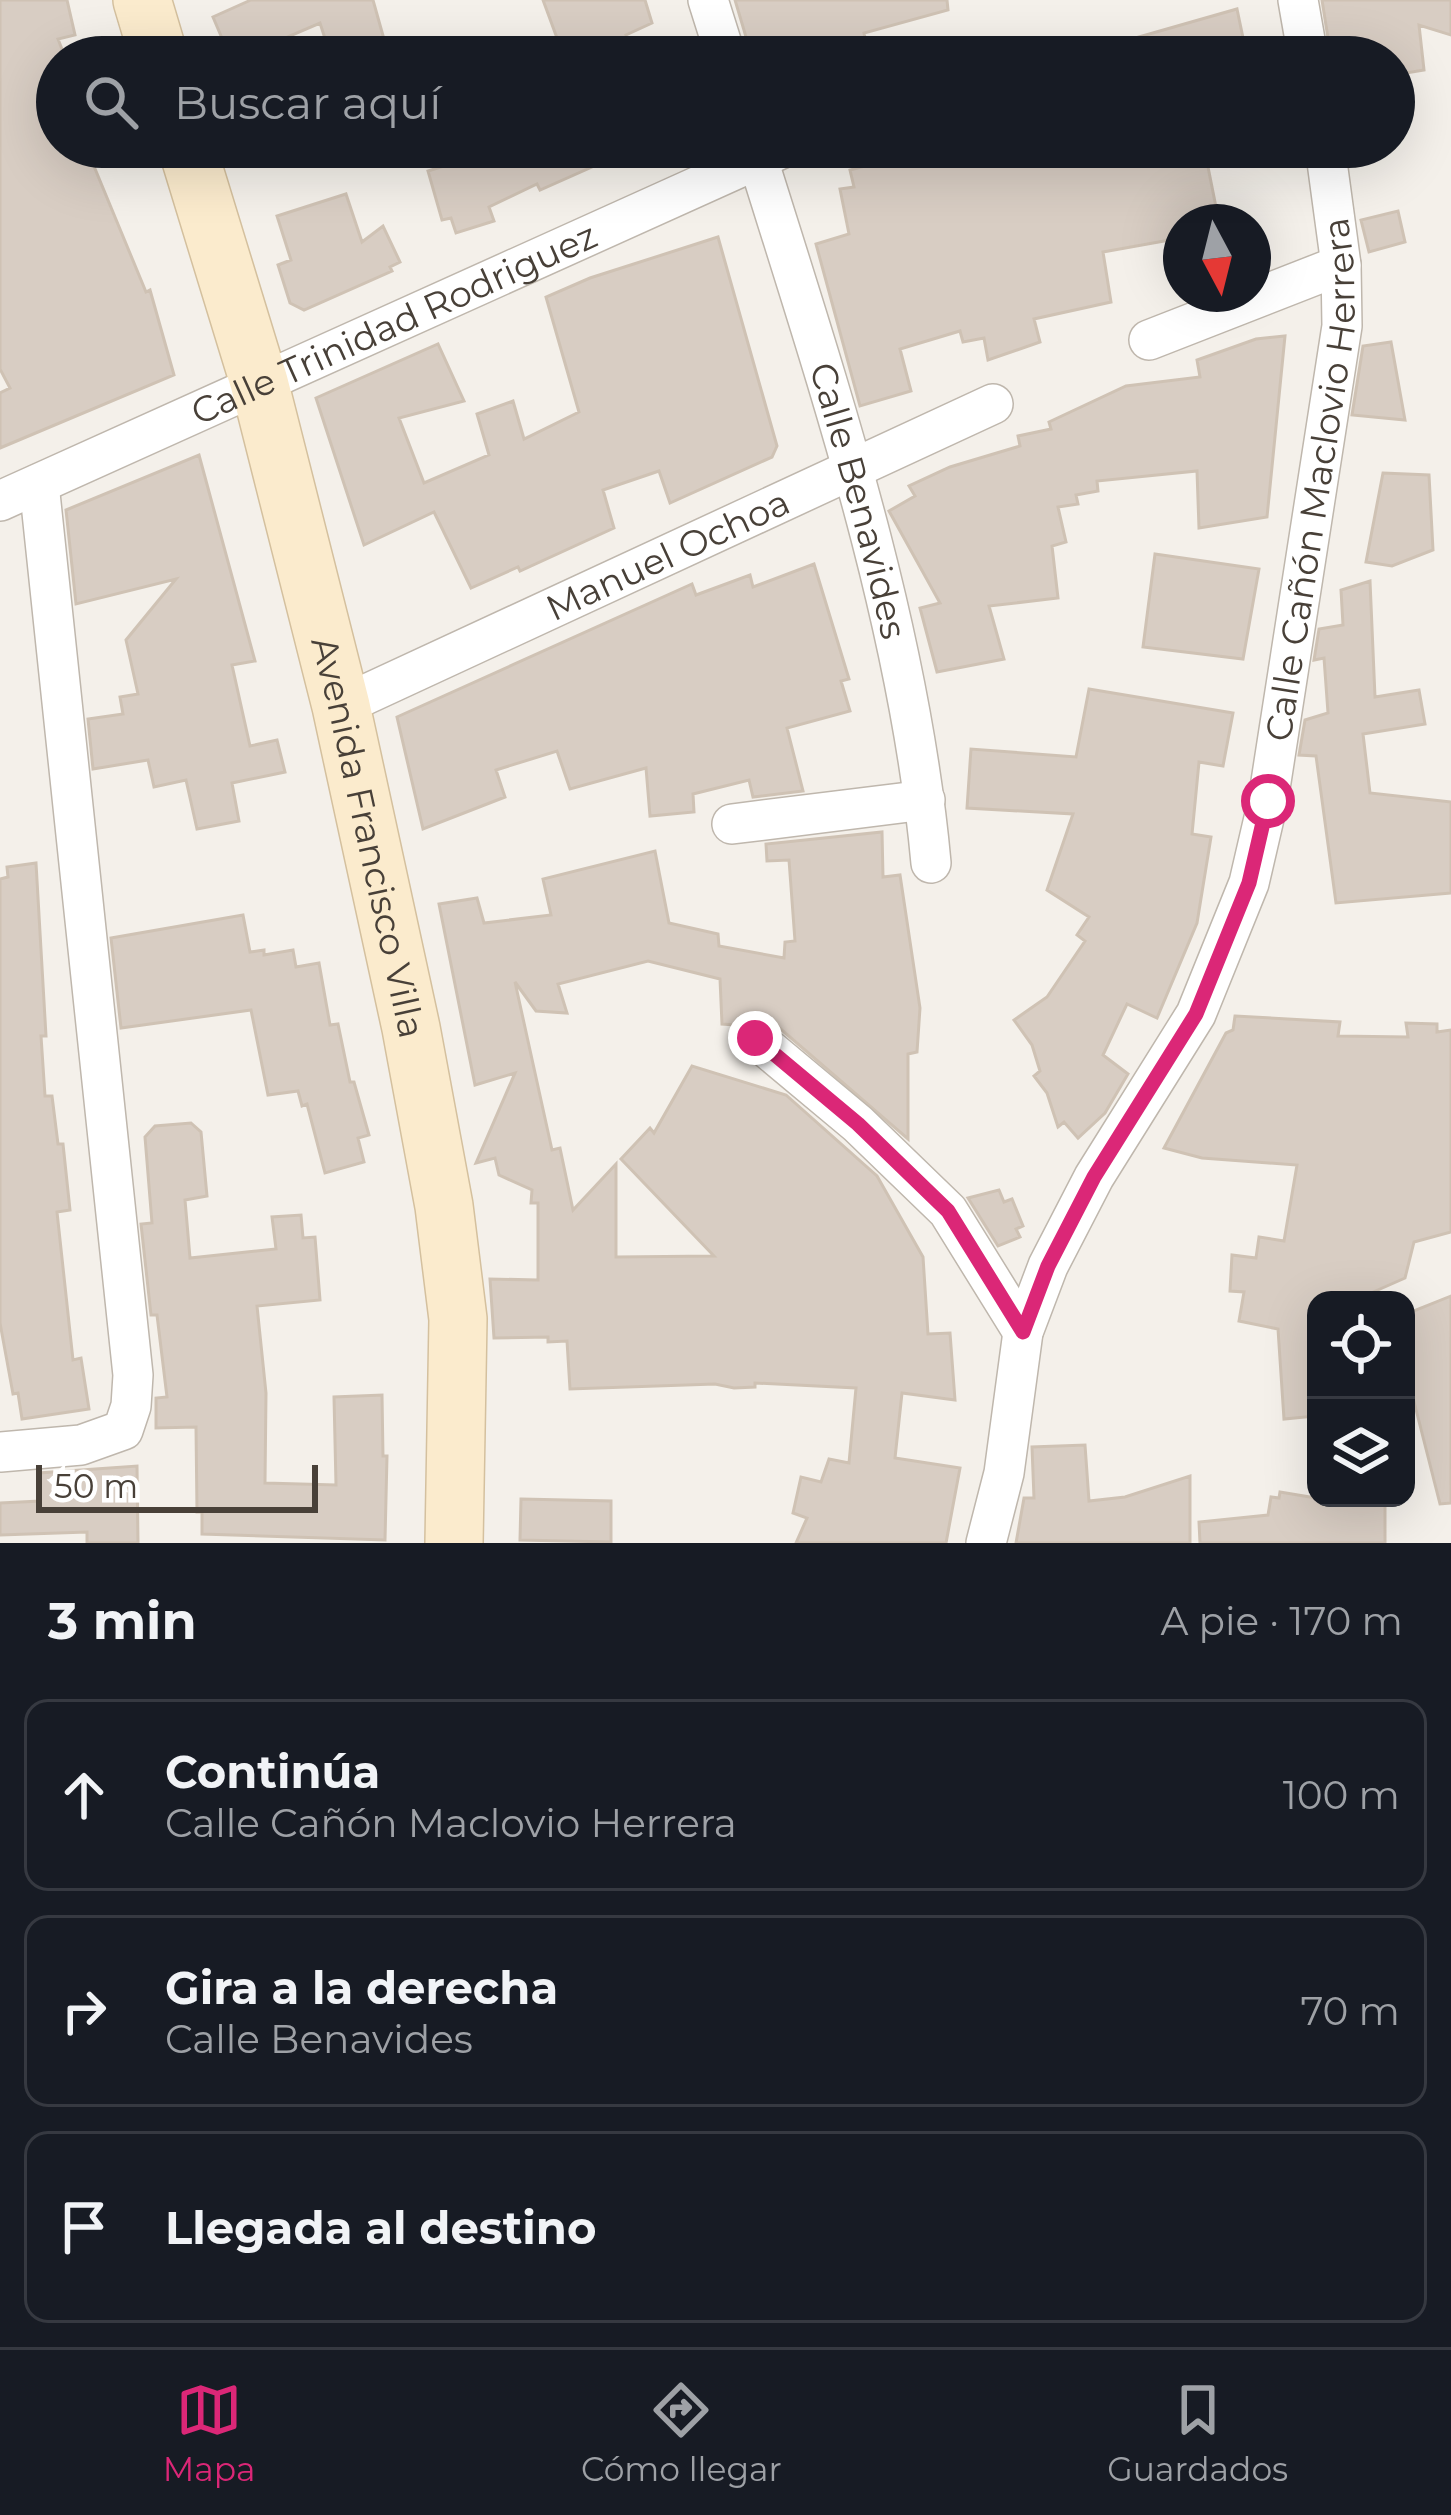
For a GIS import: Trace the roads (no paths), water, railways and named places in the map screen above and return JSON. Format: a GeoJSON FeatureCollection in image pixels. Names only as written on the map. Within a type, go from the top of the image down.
{"type":"FeatureCollection","features":[{"type":"Feature","properties":{"kind":"main road"},"geometry":{"type":"LineString","coordinates":[[142,0],[153,36]]}},
{"type":"Feature","properties":{"kind":"main road","name":"Avenida Francisco Villa"},"geometry":{"type":"LineString","coordinates":[[194,168],[260,382],[340,706],[411,1028],[444,1206],[458,1318],[454,1543]]}},
{"type":"Feature","properties":{"kind":"street"},"geometry":{"type":"LineString","coordinates":[[708,0],[719,36]]}},
{"type":"Feature","properties":{"kind":"street"},"geometry":{"type":"LineString","coordinates":[[1298,0],[1304,36]]}},
{"type":"Feature","properties":{"kind":"street","name":"Calle Trinidad Rodriguez"},"geometry":{"type":"LineString","coordinates":[[0,501],[728,168]]}},
{"type":"Feature","properties":{"kind":"street","name":"Calle Benavides"},"geometry":{"type":"LineString","coordinates":[[770,168],[904,679],[931,863]]}},
{"type":"Feature","properties":{"kind":"street","name":"Calle Cañón Maclovio Herrera"},"geometry":{"type":"LineString","coordinates":[[986,1543],[1004,1473],[1023,1332],[1048,1266],[1094,1177],[1196,1014],[1249,883],[1268,801],[1342,326],[1328,168]]}},
{"type":"Feature","properties":{"kind":"street"},"geometry":{"type":"LineString","coordinates":[[1149,340],[1340,265]]}},
{"type":"Feature","properties":{"kind":"street","name":"Manuel Ochoa"},"geometry":{"type":"LineString","coordinates":[[340,706],[993,404]]}},
{"type":"Feature","properties":{"kind":"street"},"geometry":{"type":"LineString","coordinates":[[0,1452],[104,1439],[123,1430],[132,1390],[129,1323],[39,484]]}},
{"type":"Feature","properties":{"kind":"street"},"geometry":{"type":"LineString","coordinates":[[732,824],[925,800]]}},
{"type":"Feature","properties":{"kind":"street"},"geometry":{"type":"LineString","coordinates":[[755,1038],[858,1124],[948,1211],[1023,1332]]}}]}
